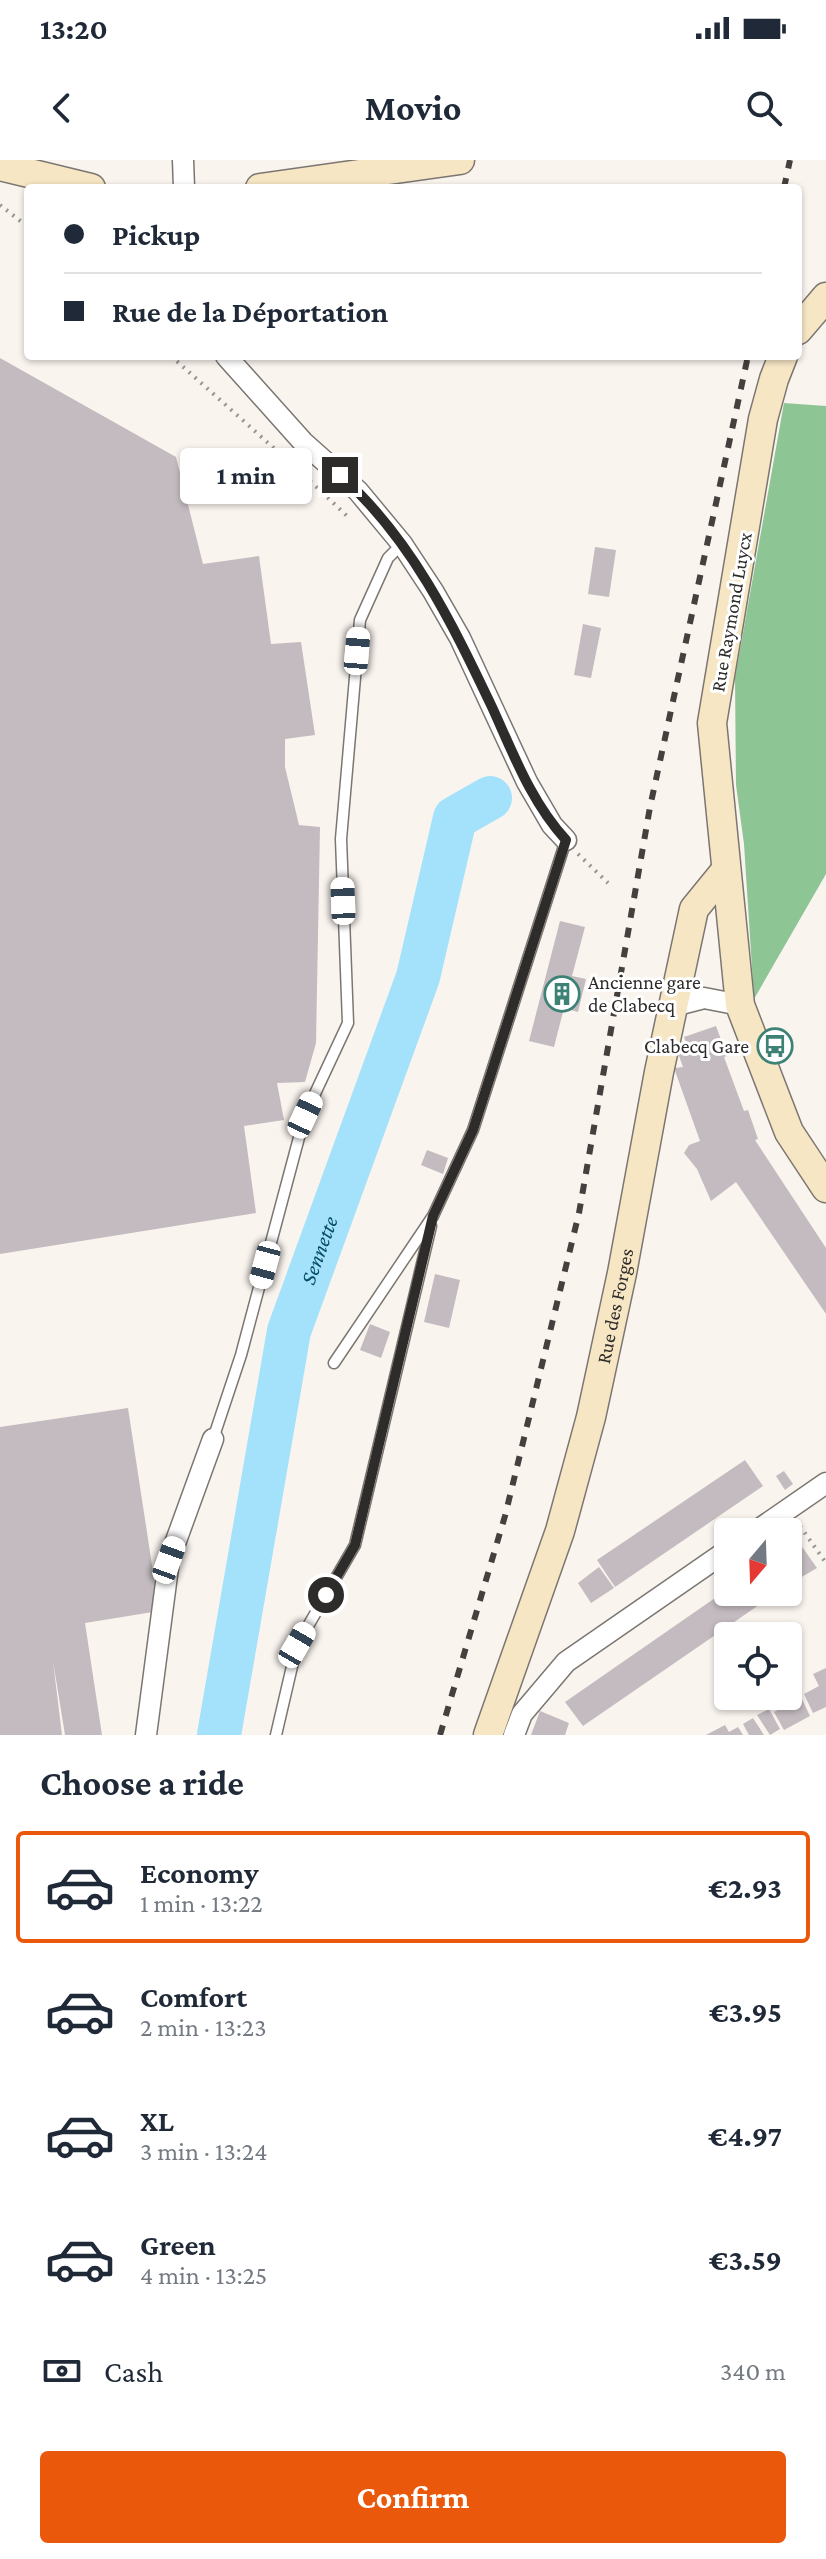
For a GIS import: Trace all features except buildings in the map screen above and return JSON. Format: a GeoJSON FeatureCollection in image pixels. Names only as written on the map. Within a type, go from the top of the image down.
{"type":"FeatureCollection","features":[{"type":"Feature","properties":{"kind":"main road"},"geometry":{"type":"LineString","coordinates":[[289,184],[460,160]]}},
{"type":"Feature","properties":{"kind":"main road"},"geometry":{"type":"LineString","coordinates":[[0,166],[74,184]]}},
{"type":"Feature","properties":{"kind":"main road"},"geometry":{"type":"LineString","coordinates":[[802,325],[826,297]]}},
{"type":"Feature","properties":{"kind":"main road","name":"Rue Raymond Luycx"},"geometry":{"type":"LineString","coordinates":[[781,360],[763,419],[712,723],[740,1005],[789,1132],[826,1188]]}},
{"type":"Feature","properties":{"kind":"main road","name":"Rue des Forges"},"geometry":{"type":"LineString","coordinates":[[488,1735],[560,1531],[591,1417],[694,909],[725,871]]}},
{"type":"Feature","properties":{"kind":"street"},"geometry":{"type":"LineString","coordinates":[[183,160],[184,184]]}},
{"type":"Feature","properties":{"kind":"street"},"geometry":{"type":"LineString","coordinates":[[230,360],[303,442],[358,491],[402,544],[460,638],[527,782],[547,817],[566,840]]}},
{"type":"Feature","properties":{"kind":"street"},"geometry":{"type":"LineString","coordinates":[[673,1006],[704,998],[740,1005]]}},
{"type":"Feature","properties":{"kind":"street"},"geometry":{"type":"LineString","coordinates":[[146,1735],[169,1560],[213,1439]]}},
{"type":"Feature","properties":{"kind":"street"},"geometry":{"type":"LineString","coordinates":[[775,1518],[826,1483]]}},
{"type":"Feature","properties":{"kind":"street"},"geometry":{"type":"LineString","coordinates":[[514,1735],[522,1714],[566,1662],[714,1560]]}},
{"type":"Feature","properties":{"kind":"street"},"geometry":{"type":"LineString","coordinates":[[511,1667],[522,1714]]}},
{"type":"Feature","properties":{"kind":"lane"},"geometry":{"type":"LineString","coordinates":[[213,1439],[241,1355],[305,1115],[348,1023],[341,839],[360,620],[388,558],[402,544]]}},
{"type":"Feature","properties":{"kind":"lane"},"geometry":{"type":"LineString","coordinates":[[334,1363],[433,1216],[473,1130],[566,840]]}},
{"type":"Feature","properties":{"kind":"lane"},"geometry":{"type":"LineString","coordinates":[[276,1735],[297,1645],[355,1545],[433,1216]]}},
{"type":"Feature","properties":{"kind":"path"},"geometry":{"type":"LineString","coordinates":[[0,205],[24,224]]}},
{"type":"Feature","properties":{"kind":"path"},"geometry":{"type":"LineString","coordinates":[[175,360],[294,466]]}},
{"type":"Feature","properties":{"kind":"path"},"geometry":{"type":"LineString","coordinates":[[305,476],[348,517]]}},
{"type":"Feature","properties":{"kind":"path"},"geometry":{"type":"LineString","coordinates":[[566,840],[588,866],[608,883]]}},
{"type":"Feature","properties":{"kind":"path"},"geometry":{"type":"LineString","coordinates":[[788,1509],[826,1563]]}},
{"type":"Feature","properties":{"kind":"green space"},"geometry":{"type":"Polygon","coordinates":[[[784,403],[826,406],[826,874],[754,999],[744,844],[736,785],[735,678],[784,403]]]}},
{"type":"Feature","properties":{"kind":"waterway","name":"Sennette"},"geometry":{"type":"LineString","coordinates":[[219,1735],[289,1331],[418,977],[455,818],[490,798]]}},
{"type":"Feature","properties":{"kind":"railway"},"geometry":{"type":"LineString","coordinates":[[785,184],[790,160]]}},
{"type":"Feature","properties":{"kind":"railway"},"geometry":{"type":"LineString","coordinates":[[440,1735],[505,1516],[579,1213],[650,807],[747,360]]}},
{"type":"Feature","properties":{"kind":"place","name":"Ancienne gare de Clabecq"},"geometry":{"type":"Point","coordinates":[562,994]}},
{"type":"Feature","properties":{"kind":"place","name":"Clabecq Gare"},"geometry":{"type":"Point","coordinates":[775,1046]}},
{"type":"Feature","properties":{"kind":"route"},"geometry":{"type":"LineString","coordinates":[[326,1595],[355,1545],[433,1216],[473,1130],[566,840],[552,825],[527,782],[460,638],[433,591],[402,544],[358,491],[340,475]]}}]}
